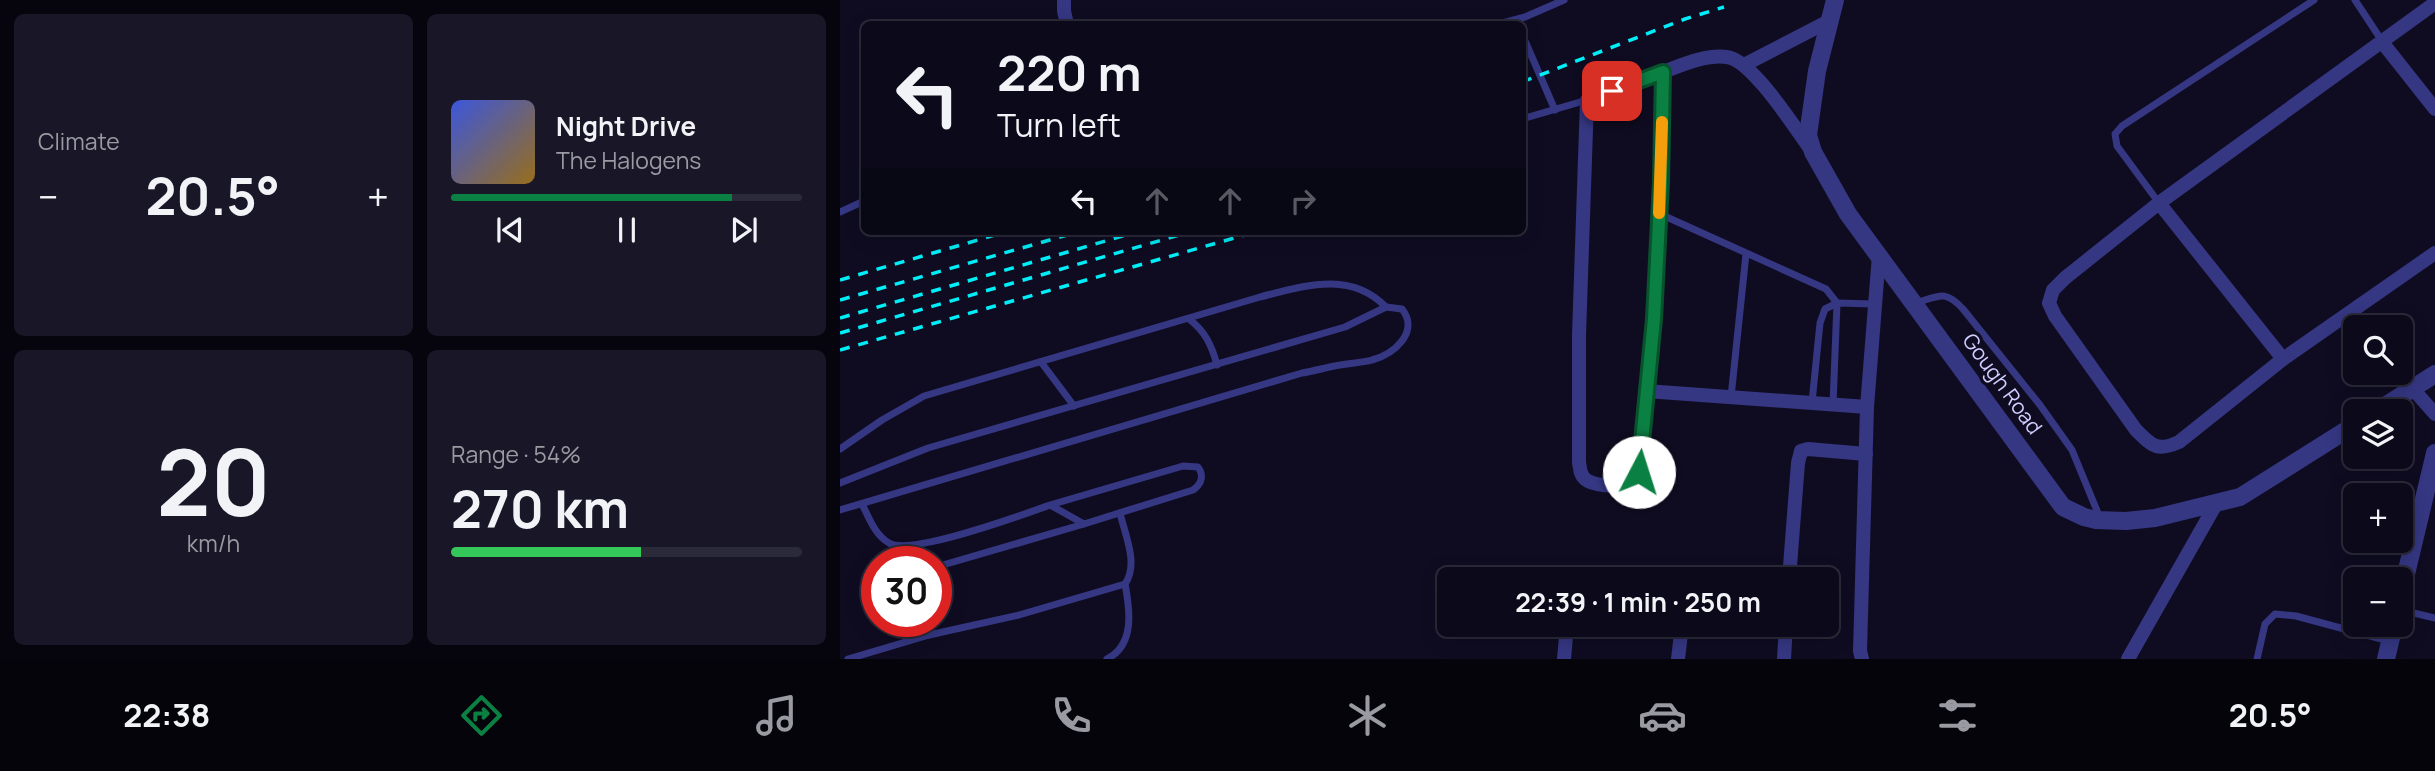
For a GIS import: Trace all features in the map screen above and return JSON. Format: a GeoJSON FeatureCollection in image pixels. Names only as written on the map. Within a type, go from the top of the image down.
{"type":"FeatureCollection","features":[{"type":"Feature","properties":{"kind":"street"},"geometry":{"type":"LineString","coordinates":[[1064,0],[1067,21]]}},
{"type":"Feature","properties":{"kind":"street","name":"Gough Road"},"geometry":{"type":"LineString","coordinates":[[1835,0],[1817,71],[1808,135],[1812,152],[1848,214],[2063,507],[2084,517],[2126,521],[2155,518],[2240,497],[2343,432]]}},
{"type":"Feature","properties":{"kind":"street"},"geometry":{"type":"LineString","coordinates":[[2435,3],[2159,204],[2066,278],[2053,290],[2049,303],[2055,316],[2136,430],[2158,448],[2167,447],[2179,442],[2283,359],[2435,253]]}},
{"type":"Feature","properties":{"kind":"street"},"geometry":{"type":"LineString","coordinates":[[1744,65],[1831,20]]}},
{"type":"Feature","properties":{"kind":"street"},"geometry":{"type":"LineString","coordinates":[[2382,42],[2435,109]]}},
{"type":"Feature","properties":{"kind":"street"},"geometry":{"type":"LineString","coordinates":[[1663,72],[1654,319],[1639,472],[1628,483],[1619,485],[1585,479],[1579,462],[1579,335],[1587,100],[1663,72],[1725,56],[1744,65],[1764,86],[1812,152]]}},
{"type":"Feature","properties":{"kind":"street"},"geometry":{"type":"LineString","coordinates":[[2159,204],[2283,359]]}},
{"type":"Feature","properties":{"kind":"street"},"geometry":{"type":"LineString","coordinates":[[1862,659],[1860,651],[1867,407],[1879,255]]}},
{"type":"Feature","properties":{"kind":"street"},"geometry":{"type":"LineString","coordinates":[[2397,399],[2435,374]]}},
{"type":"Feature","properties":{"kind":"street"},"geometry":{"type":"LineString","coordinates":[[2413,389],[2435,414]]}},
{"type":"Feature","properties":{"kind":"street"},"geometry":{"type":"LineString","coordinates":[[1646,391],[1867,407]]}},
{"type":"Feature","properties":{"kind":"street"},"geometry":{"type":"LineString","coordinates":[[1790,567],[1801,451],[1808,449],[1866,454]]}},
{"type":"Feature","properties":{"kind":"street"},"geometry":{"type":"LineString","coordinates":[[2409,567],[2432,483],[2435,453]]}},
{"type":"Feature","properties":{"kind":"street"},"geometry":{"type":"LineString","coordinates":[[2128,659],[2216,503]]}},
{"type":"Feature","properties":{"kind":"street"},"geometry":{"type":"LineString","coordinates":[[1564,659],[1566,637]]}},
{"type":"Feature","properties":{"kind":"street"},"geometry":{"type":"LineString","coordinates":[[1678,659],[1681,637]]}},
{"type":"Feature","properties":{"kind":"street"},"geometry":{"type":"LineString","coordinates":[[1784,659],[1785,637]]}},
{"type":"Feature","properties":{"kind":"street"},"geometry":{"type":"LineString","coordinates":[[2386,659],[2391,637]]}},
{"type":"Feature","properties":{"kind":"lane"},"geometry":{"type":"LineString","coordinates":[[1519,21],[1564,0]]}},
{"type":"Feature","properties":{"kind":"lane"},"geometry":{"type":"LineString","coordinates":[[2159,204],[2117,146],[2115,134],[2122,126],[2314,0]]}},
{"type":"Feature","properties":{"kind":"lane"},"geometry":{"type":"LineString","coordinates":[[2355,0],[2382,42]]}},
{"type":"Feature","properties":{"kind":"lane"},"geometry":{"type":"LineString","coordinates":[[1526,43],[1555,110]]}},
{"type":"Feature","properties":{"kind":"lane"},"geometry":{"type":"LineString","coordinates":[[1526,118],[1587,100]]}},
{"type":"Feature","properties":{"kind":"lane"},"geometry":{"type":"LineString","coordinates":[[840,212],[861,202]]}},
{"type":"Feature","properties":{"kind":"lane"},"geometry":{"type":"LineString","coordinates":[[1659,214],[1826,289],[1837,303],[1833,404]]}},
{"type":"Feature","properties":{"kind":"lane"},"geometry":{"type":"LineString","coordinates":[[1731,397],[1746,254]]}},
{"type":"Feature","properties":{"kind":"lane"},"geometry":{"type":"LineString","coordinates":[[840,449],[915,400],[1260,296],[1328,282],[1360,289],[1386,307]]}},
{"type":"Feature","properties":{"kind":"lane"},"geometry":{"type":"LineString","coordinates":[[1915,303],[1944,295],[1953,298],[1964,309],[2072,450],[2101,520]]}},
{"type":"Feature","properties":{"kind":"lane"},"geometry":{"type":"LineString","coordinates":[[1812,402],[1821,316],[1825,309],[1837,303],[1874,304]]}},
{"type":"Feature","properties":{"kind":"lane"},"geometry":{"type":"LineString","coordinates":[[840,483],[928,448],[1345,327],[1386,307],[1402,309],[1406,314],[1408,331],[1395,348],[1371,360],[1302,373],[840,510]]}},
{"type":"Feature","properties":{"kind":"lane"},"geometry":{"type":"LineString","coordinates":[[1189,319],[1209,341],[1217,365]]}},
{"type":"Feature","properties":{"kind":"lane"},"geometry":{"type":"LineString","coordinates":[[1041,362],[1074,406]]}},
{"type":"Feature","properties":{"kind":"lane"},"geometry":{"type":"LineString","coordinates":[[862,504],[875,531],[888,543],[900,548],[925,544],[1183,466],[1195,465],[1200,470],[1200,484],[1193,490],[952,561]]}},
{"type":"Feature","properties":{"kind":"lane"},"geometry":{"type":"LineString","coordinates":[[1050,505],[1084,524]]}},
{"type":"Feature","properties":{"kind":"lane"},"geometry":{"type":"LineString","coordinates":[[952,630],[1018,615],[1125,584],[1130,577],[1132,566],[1120,513]]}},
{"type":"Feature","properties":{"kind":"lane"},"geometry":{"type":"LineString","coordinates":[[1107,659],[1121,647],[1128,629],[1130,616],[1125,584]]}},
{"type":"Feature","properties":{"kind":"lane"},"geometry":{"type":"LineString","coordinates":[[2413,613],[2435,618]]}},
{"type":"Feature","properties":{"kind":"lane"},"geometry":{"type":"LineString","coordinates":[[2257,659],[2265,624],[2274,614],[2343,624]]}},
{"type":"Feature","properties":{"kind":"lane"},"geometry":{"type":"LineString","coordinates":[[848,659],[922,637]]}},
{"type":"Feature","properties":{"kind":"railway"},"geometry":{"type":"LineString","coordinates":[[1526,80],[1685,19],[1724,7]]}},
{"type":"Feature","properties":{"kind":"railway"},"geometry":{"type":"LineString","coordinates":[[840,280],[995,235]]}},
{"type":"Feature","properties":{"kind":"railway"},"geometry":{"type":"LineString","coordinates":[[840,300],[1067,235]]}},
{"type":"Feature","properties":{"kind":"railway"},"geometry":{"type":"LineString","coordinates":[[840,318],[1126,235]]}},
{"type":"Feature","properties":{"kind":"railway"},"geometry":{"type":"LineString","coordinates":[[840,333],[1179,235]]}},
{"type":"Feature","properties":{"kind":"railway"},"geometry":{"type":"LineString","coordinates":[[840,350],[1245,235]]}},
{"type":"Feature","properties":{"kind":"slow traffic"},"geometry":{"type":"LineString","coordinates":[[1659,213],[1662,122]]}},
{"type":"Feature","properties":{"kind":"route"},"geometry":{"type":"LineString","coordinates":[[1612,91],[1663,72],[1654,319],[1639,472]]}}]}
